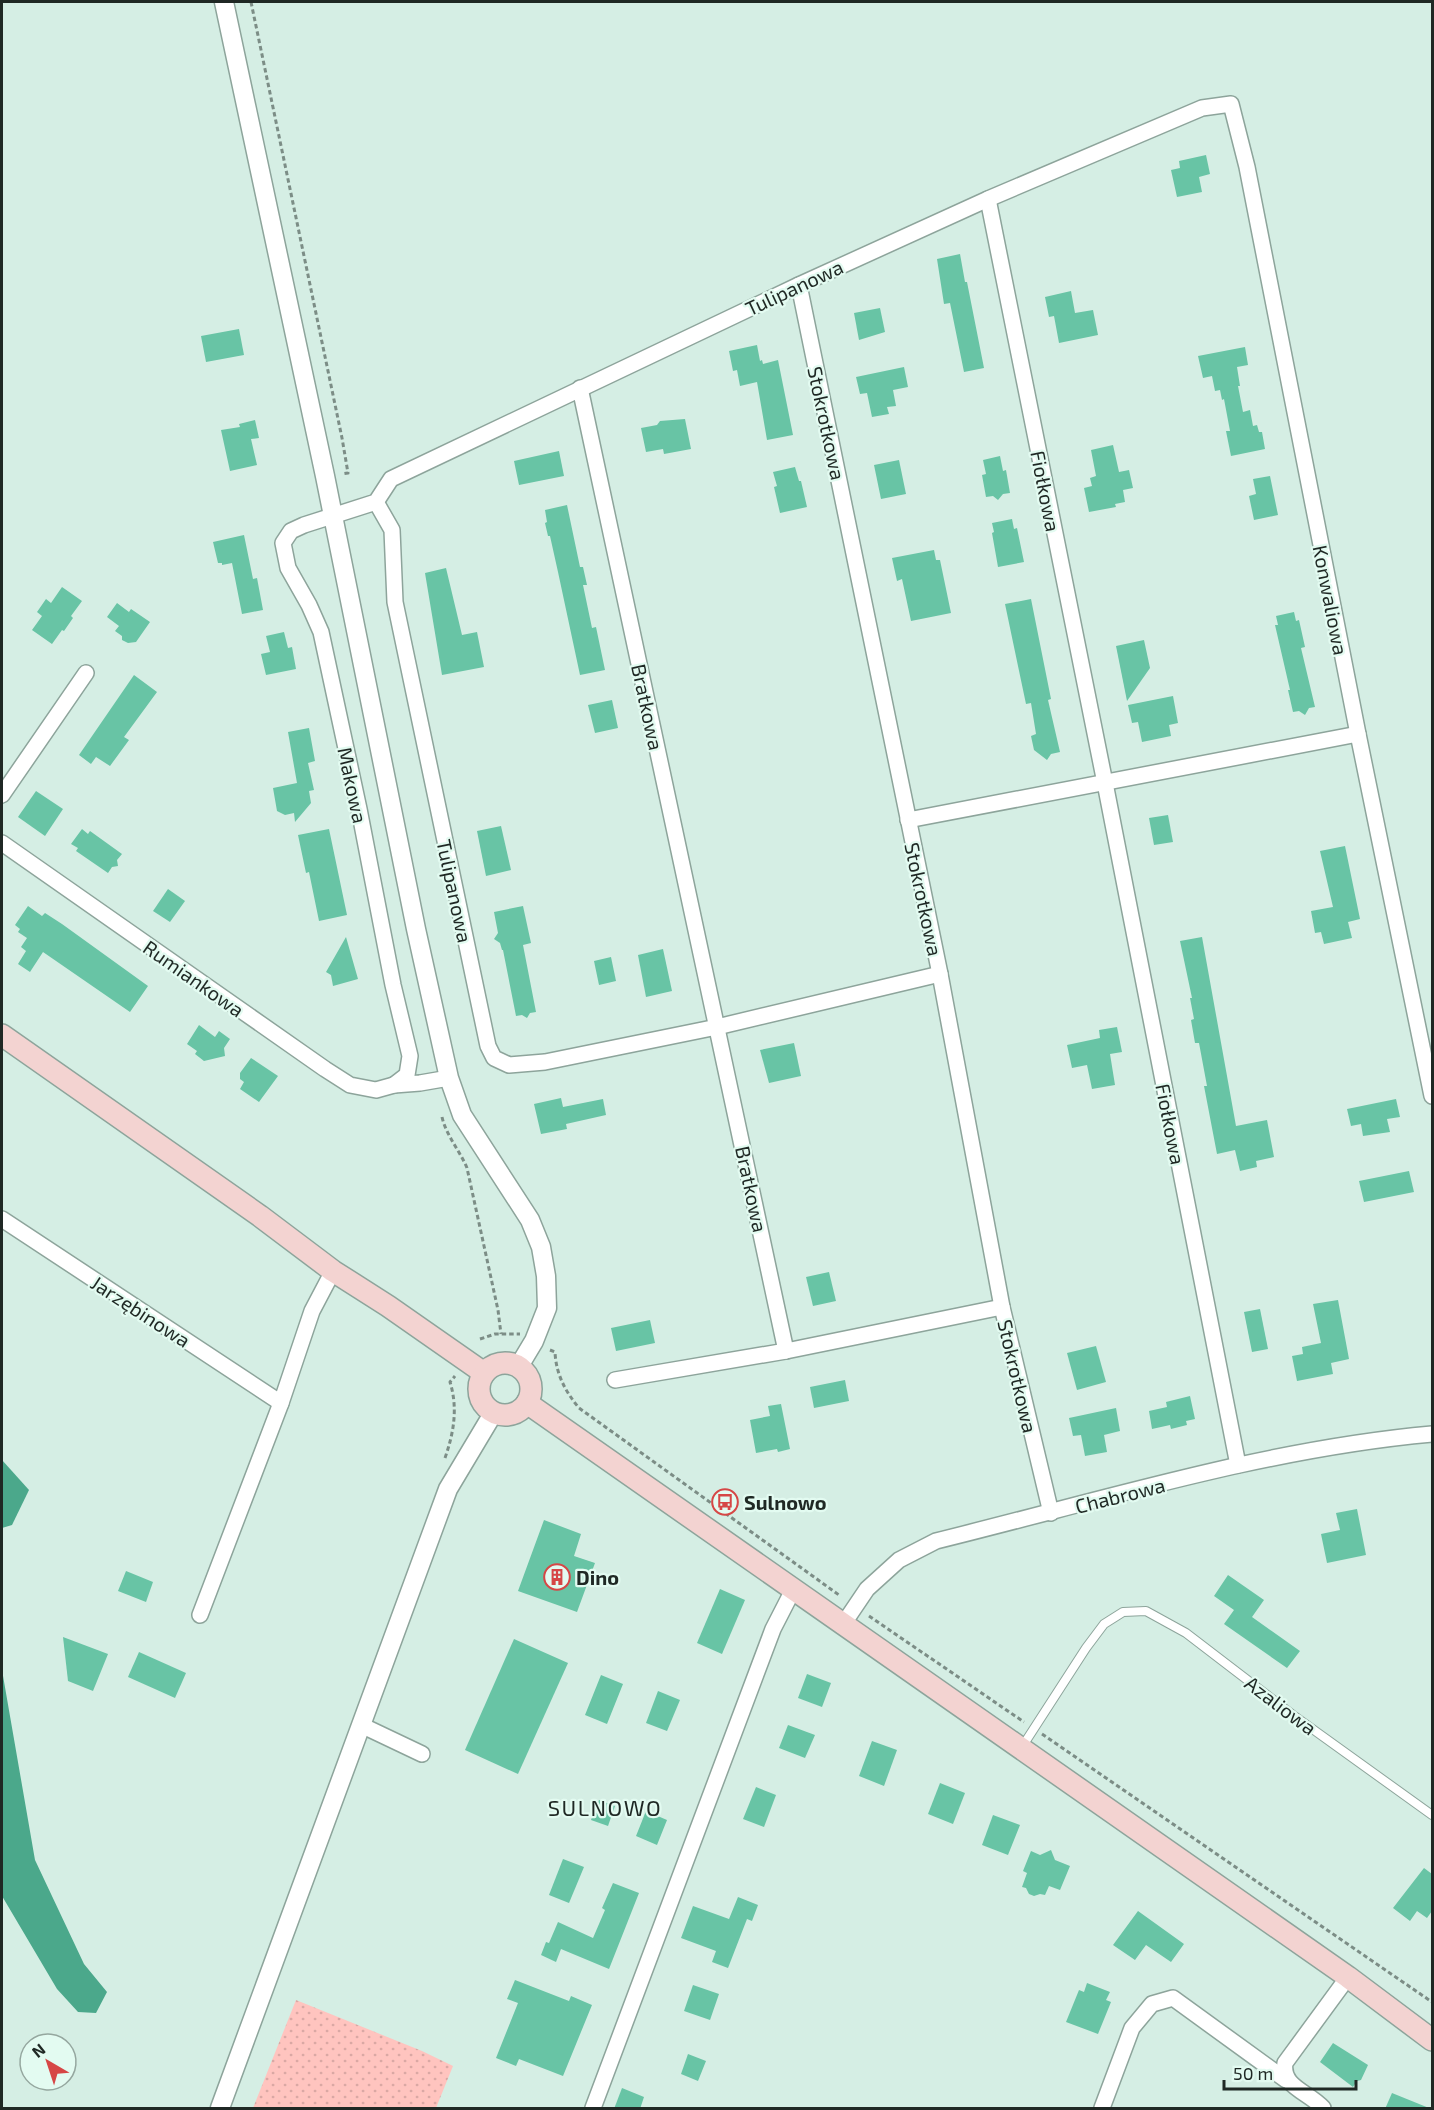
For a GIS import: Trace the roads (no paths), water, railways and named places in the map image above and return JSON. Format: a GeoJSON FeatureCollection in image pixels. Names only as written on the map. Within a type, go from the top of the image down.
{"type":"FeatureCollection","features":[{"type":"Feature","properties":{"kind":"main road"},"geometry":{"type":"LineString","coordinates":[[2,1035],[260,1216],[333,1271],[484,1373]]}},
{"type":"Feature","properties":{"kind":"main road"},"geometry":{"type":"LineString","coordinates":[[512,1363],[519,1366],[530,1379],[531,1387],[527,1403],[515,1413],[501,1414],[486,1407],[479,1390],[484,1373],[496,1364],[512,1363]]}},
{"type":"Feature","properties":{"kind":"main road"},"geometry":{"type":"LineString","coordinates":[[527,1403],[842,1626],[885,1653],[1348,1977],[1432,2040]]}},
{"type":"Feature","properties":{"kind":"street"},"geometry":{"type":"LineString","coordinates":[[224,2],[325,476],[416,929],[449,1078],[462,1115],[530,1220],[541,1247],[546,1276],[547,1308],[534,1341],[519,1366]]}},
{"type":"Feature","properties":{"kind":"street","name":"Tulipanowa"},"geometry":{"type":"LineString","coordinates":[[717,1027],[545,1062],[509,1065],[494,1058],[488,1046],[395,603],[392,530],[376,502],[391,479],[799,285],[988,199],[1202,108],[1231,105]]}},
{"type":"Feature","properties":{"kind":"street","name":"Konwaliowa"},"geometry":{"type":"LineString","coordinates":[[1231,105],[1247,167],[1358,734],[1432,1096]]}},
{"type":"Feature","properties":{"kind":"street","name":"Fiołkowa"},"geometry":{"type":"LineString","coordinates":[[988,199],[1238,1465]]}},
{"type":"Feature","properties":{"kind":"street","name":"Stokrotkowa"},"geometry":{"type":"LineString","coordinates":[[799,285],[939,974],[1002,1307],[1051,1513]]}},
{"type":"Feature","properties":{"kind":"street","name":"Bratkowa"},"geometry":{"type":"LineString","coordinates":[[580,388],[786,1352]]}},
{"type":"Feature","properties":{"kind":"street"},"geometry":{"type":"LineString","coordinates":[[332,515],[376,502]]}},
{"type":"Feature","properties":{"kind":"street","name":"Makowa"},"geometry":{"type":"LineString","coordinates":[[332,515],[291,531],[283,543],[288,568],[321,632],[359,809],[393,985],[410,1056],[407,1075],[394,1085]]}},
{"type":"Feature","properties":{"kind":"street"},"geometry":{"type":"LineString","coordinates":[[2,795],[86,673]]}},
{"type":"Feature","properties":{"kind":"street"},"geometry":{"type":"LineString","coordinates":[[908,820],[1358,734]]}},
{"type":"Feature","properties":{"kind":"street","name":"Rumiankowa"},"geometry":{"type":"LineString","coordinates":[[2,843],[350,1085],[376,1090],[394,1085],[449,1078]]}},
{"type":"Feature","properties":{"kind":"street"},"geometry":{"type":"LineString","coordinates":[[717,1027],[939,974]]}},
{"type":"Feature","properties":{"kind":"street","name":"Jarzębinowa"},"geometry":{"type":"LineString","coordinates":[[2,1220],[280,1403]]}},
{"type":"Feature","properties":{"kind":"street"},"geometry":{"type":"LineString","coordinates":[[200,1614],[280,1403],[312,1311],[333,1271]]}},
{"type":"Feature","properties":{"kind":"street"},"geometry":{"type":"LineString","coordinates":[[615,1380],[786,1352],[1002,1307]]}},
{"type":"Feature","properties":{"kind":"street"},"geometry":{"type":"LineString","coordinates":[[220,2109],[448,1489],[494,1412]]}},
{"type":"Feature","properties":{"kind":"street","name":"Chabrowa"},"geometry":{"type":"LineString","coordinates":[[842,1626],[867,1589],[899,1560],[936,1541],[1238,1465],[1340,1444],[1432,1434]]}},
{"type":"Feature","properties":{"kind":"street"},"geometry":{"type":"LineString","coordinates":[[592,2109],[773,1629],[793,1590]]}},
{"type":"Feature","properties":{"kind":"street"},"geometry":{"type":"LineString","coordinates":[[361,1725],[422,1754]]}},
{"type":"Feature","properties":{"kind":"street"},"geometry":{"type":"LineString","coordinates":[[1286,2080],[1285,2063],[1348,1977]]}},
{"type":"Feature","properties":{"kind":"street"},"geometry":{"type":"LineString","coordinates":[[1102,2109],[1132,2028],[1152,2004],[1173,1998],[1323,2109]]}},
{"type":"Feature","properties":{"kind":"lane","name":"Azaliowa"},"geometry":{"type":"LineString","coordinates":[[1021,1749],[1104,1624],[1123,1612],[1146,1611],[1186,1633],[1293,1715],[1432,1815]]}},
{"type":"Feature","properties":{"kind":"place","name":"Sulnowo"},"geometry":{"type":"Point","coordinates":[725,1502]}},
{"type":"Feature","properties":{"kind":"place","name":"Dino"},"geometry":{"type":"Point","coordinates":[557,1577]}},
{"type":"Feature","properties":{"kind":"district","name":"SULNOWO"},"geometry":{"type":"Point","coordinates":[605,1807]}}]}
